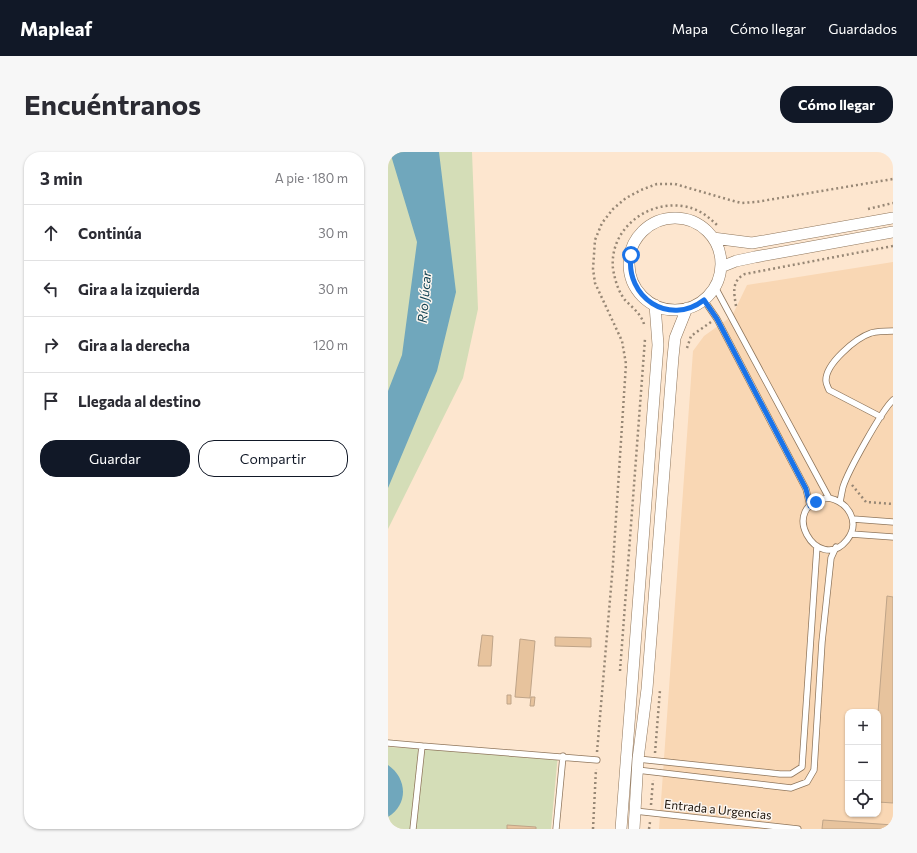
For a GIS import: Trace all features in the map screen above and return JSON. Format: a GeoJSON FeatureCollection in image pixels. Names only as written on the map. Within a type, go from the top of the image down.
{"type":"FeatureCollection","features":[{"type":"Feature","properties":{"kind":"street"},"geometry":{"type":"LineString","coordinates":[[673,218],[692,222],[704,228],[713,238],[720,255],[721,267],[715,287],[704,300],[687,308],[673,310],[655,305],[639,292],[631,274],[631,255],[639,237],[654,224],[673,218]]}},
{"type":"Feature","properties":{"kind":"street"},"geometry":{"type":"LineString","coordinates":[[713,238],[752,242],[893,218]]}},
{"type":"Feature","properties":{"kind":"street"},"geometry":{"type":"LineString","coordinates":[[721,267],[749,258],[893,232]]}},
{"type":"Feature","properties":{"kind":"street"},"geometry":{"type":"LineString","coordinates":[[621,829],[658,345],[655,305]]}},
{"type":"Feature","properties":{"kind":"street"},"geometry":{"type":"LineString","coordinates":[[634,829],[638,765],[647,689],[673,357],[675,338],[687,308]]}},
{"type":"Feature","properties":{"kind":"lane"},"geometry":{"type":"LineString","coordinates":[[715,287],[727,313],[829,498]]}},
{"type":"Feature","properties":{"kind":"lane"},"geometry":{"type":"LineString","coordinates":[[704,300],[717,319],[806,489],[810,506]]}},
{"type":"Feature","properties":{"kind":"lane"},"geometry":{"type":"LineString","coordinates":[[881,417],[829,390],[826,381],[828,370],[839,356],[853,344],[871,333],[893,331]]}},
{"type":"Feature","properties":{"kind":"lane"},"geometry":{"type":"LineString","coordinates":[[840,502],[846,482],[881,417],[893,400]]}},
{"type":"Feature","properties":{"kind":"lane"},"geometry":{"type":"LineString","coordinates":[[829,498],[840,502],[847,507],[852,519],[851,534],[842,544],[836,547],[830,549],[816,546],[811,542],[804,531],[804,517],[810,506],[816,502],[829,498]]}},
{"type":"Feature","properties":{"kind":"lane"},"geometry":{"type":"LineString","coordinates":[[852,519],[893,522]]}},
{"type":"Feature","properties":{"kind":"lane"},"geometry":{"type":"LineString","coordinates":[[851,534],[893,537]]}},
{"type":"Feature","properties":{"kind":"lane"},"geometry":{"type":"LineString","coordinates":[[638,765],[654,761],[780,774],[791,774],[802,767],[816,546]]}},
{"type":"Feature","properties":{"kind":"lane"},"geometry":{"type":"LineString","coordinates":[[638,765],[654,772],[792,788],[806,782],[814,770],[822,642],[831,558],[836,547]]}},
{"type":"Feature","properties":{"kind":"lane"},"geometry":{"type":"LineString","coordinates":[[388,743],[563,756],[597,760]]}},
{"type":"Feature","properties":{"kind":"lane"},"geometry":{"type":"LineString","coordinates":[[413,829],[422,746]]}},
{"type":"Feature","properties":{"kind":"lane"},"geometry":{"type":"LineString","coordinates":[[556,829],[563,756]]}},
{"type":"Feature","properties":{"kind":"lane","name":"Entrada a Urgencias"},"geometry":{"type":"LineString","coordinates":[[635,811],[798,829]]}},
{"type":"Feature","properties":{"kind":"path"},"geometry":{"type":"LineString","coordinates":[[727,313],[736,307],[735,284],[739,277],[745,274],[893,246]]}},
{"type":"Feature","properties":{"kind":"path"},"geometry":{"type":"LineString","coordinates":[[687,349],[691,336],[717,319]]}},
{"type":"Feature","properties":{"kind":"path"},"geometry":{"type":"LineString","coordinates":[[846,482],[853,486],[866,502],[893,504]]}},
{"type":"Feature","properties":{"kind":"path"},"geometry":{"type":"LineString","coordinates":[[654,761],[660,690]]}},
{"type":"Feature","properties":{"kind":"path"},"geometry":{"type":"LineString","coordinates":[[649,829],[654,772]]}},
{"type":"Feature","properties":{"kind":"shaded area"},"geometry":{"type":"Polygon","coordinates":[[[893,262],[893,829],[659,829],[693,351],[704,336],[732,316],[747,285],[893,262]]]}},
{"type":"Feature","properties":{"kind":"green space"},"geometry":{"type":"Polygon","coordinates":[[[388,152],[472,152],[478,309],[463,378],[388,529],[388,152]]]}},
{"type":"Feature","properties":{"kind":"green space"},"geometry":{"type":"Polygon","coordinates":[[[388,747],[558,754],[551,829],[388,829],[388,747]]]}},
{"type":"Feature","properties":{"kind":"water","name":"Río Júcar"},"geometry":{"type":"Polygon","coordinates":[[[390,152],[439,152],[456,292],[437,371],[388,488],[388,391],[402,355],[417,242],[390,152]]]}},
{"type":"Feature","properties":{"kind":"water"},"geometry":{"type":"Polygon","coordinates":[[[388,765],[399,777],[403,791],[400,805],[395,812],[388,817],[388,765]]]}},
{"type":"Feature","properties":{"kind":"building"},"geometry":{"type":"Polygon","coordinates":[[[887,596],[893,597],[893,803],[881,802],[881,709],[878,709],[887,596]]]}},
{"type":"Feature","properties":{"kind":"building"},"geometry":{"type":"Polygon","coordinates":[[[482,635],[493,636],[491,666],[478,666],[482,635]]]}},
{"type":"Feature","properties":{"kind":"building"},"geometry":{"type":"Polygon","coordinates":[[[555,637],[591,638],[591,647],[555,646],[555,637]]]}},
{"type":"Feature","properties":{"kind":"building"},"geometry":{"type":"Polygon","coordinates":[[[520,639],[535,641],[530,698],[515,697],[520,639]]]}},
{"type":"Feature","properties":{"kind":"building"},"geometry":{"type":"Polygon","coordinates":[[[507,695],[511,695],[511,704],[507,704],[507,695]]]}},
{"type":"Feature","properties":{"kind":"building"},"geometry":{"type":"Polygon","coordinates":[[[531,697],[535,697],[534,706],[530,706],[531,697]]]}},
{"type":"Feature","properties":{"kind":"building"},"geometry":{"type":"Polygon","coordinates":[[[823,820],[893,825],[893,829],[822,829],[823,820]]]}},
{"type":"Feature","properties":{"kind":"building"},"geometry":{"type":"Polygon","coordinates":[[[507,825],[536,827],[536,829],[507,829],[507,825]]]}},
{"type":"Feature","properties":{"kind":"route"},"geometry":{"type":"LineString","coordinates":[[631,255],[630,268],[633,281],[639,292],[649,302],[663,308],[677,310],[691,307],[704,300],[717,319],[806,489],[810,506],[816,502]]}}]}
